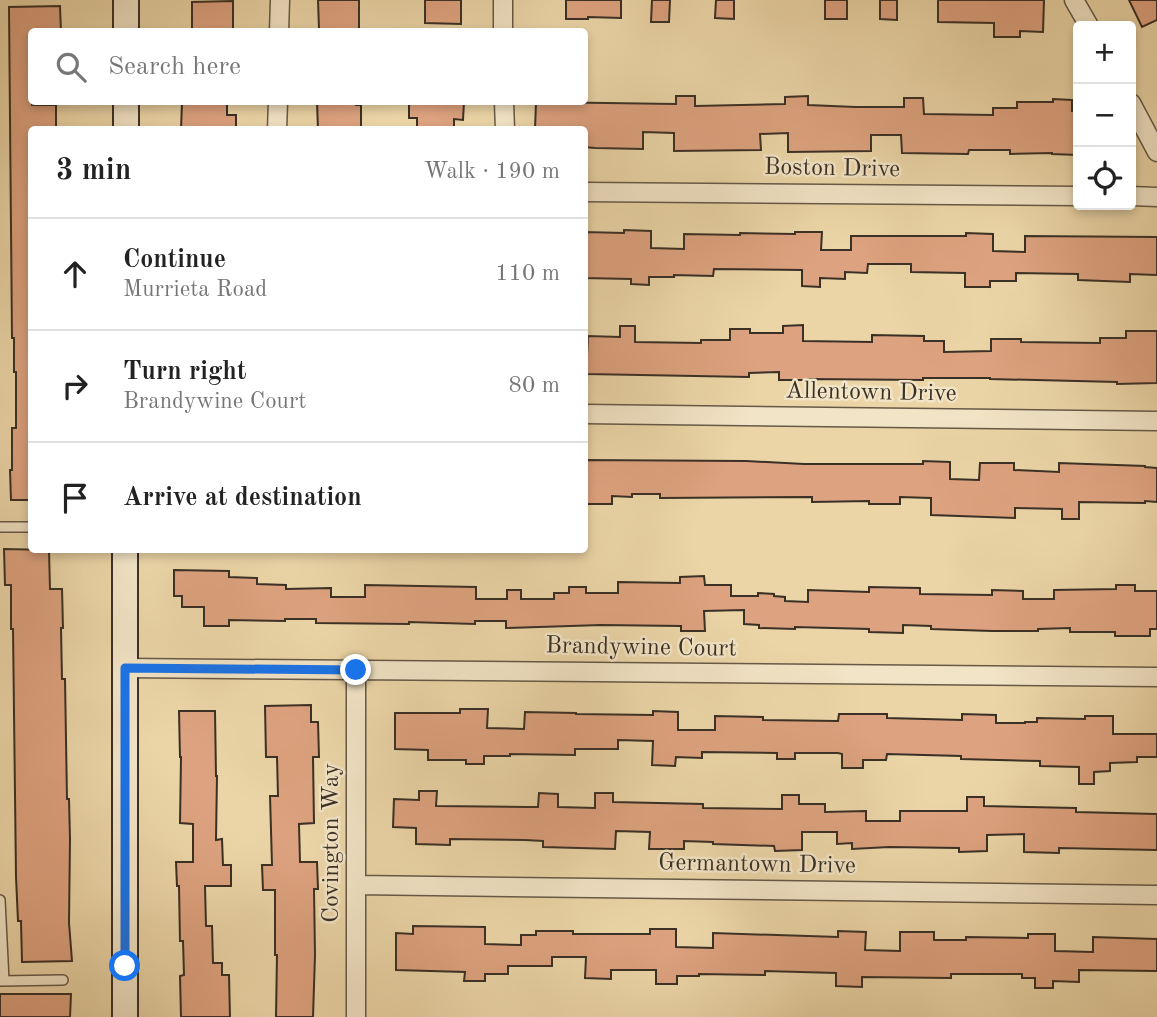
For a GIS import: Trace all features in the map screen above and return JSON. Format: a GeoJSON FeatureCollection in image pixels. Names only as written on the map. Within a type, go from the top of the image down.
{"type":"FeatureCollection","features":[{"type":"Feature","properties":{"kind":"main road"},"geometry":{"type":"LineString","coordinates":[[126,0],[126,28]]}},
{"type":"Feature","properties":{"kind":"main road"},"geometry":{"type":"LineString","coordinates":[[126,105],[126,126]]}},
{"type":"Feature","properties":{"kind":"main road"},"geometry":{"type":"LineString","coordinates":[[125,553],[125,1017]]}},
{"type":"Feature","properties":{"kind":"street"},"geometry":{"type":"LineString","coordinates":[[279,28],[280,0]]}},
{"type":"Feature","properties":{"kind":"street"},"geometry":{"type":"LineString","coordinates":[[503,0],[503,28]]}},
{"type":"Feature","properties":{"kind":"street"},"geometry":{"type":"LineString","coordinates":[[1074,0],[1086,21]]}},
{"type":"Feature","properties":{"kind":"street"},"geometry":{"type":"LineString","coordinates":[[277,126],[278,105]]}},
{"type":"Feature","properties":{"kind":"street"},"geometry":{"type":"LineString","coordinates":[[504,105],[505,126]]}},
{"type":"Feature","properties":{"kind":"street"},"geometry":{"type":"LineString","coordinates":[[1136,112],[1157,152]]}},
{"type":"Feature","properties":{"kind":"street","name":"Boston Drive"},"geometry":{"type":"LineString","coordinates":[[588,192],[1073,196]]}},
{"type":"Feature","properties":{"kind":"street"},"geometry":{"type":"LineString","coordinates":[[1136,197],[1157,197]]}},
{"type":"Feature","properties":{"kind":"street","name":"Allentown Drive"},"geometry":{"type":"LineString","coordinates":[[588,414],[1157,421]]}},
{"type":"Feature","properties":{"kind":"street","name":"Brandywine Court"},"geometry":{"type":"LineString","coordinates":[[125,668],[1157,677]]}},
{"type":"Feature","properties":{"kind":"street","name":"Covington Way"},"geometry":{"type":"LineString","coordinates":[[356,670],[356,1017]]}},
{"type":"Feature","properties":{"kind":"street","name":"Germantown Drive"},"geometry":{"type":"LineString","coordinates":[[356,885],[1157,895]]}},
{"type":"Feature","properties":{"kind":"lane"},"geometry":{"type":"LineString","coordinates":[[0,527],[28,527]]}},
{"type":"Feature","properties":{"kind":"lane"},"geometry":{"type":"LineString","coordinates":[[0,900],[2,981],[63,980]]}},
{"type":"Feature","properties":{"kind":"building"},"geometry":{"type":"Polygon","coordinates":[[[318,0],[359,0],[359,28],[319,28],[318,0]]]}},
{"type":"Feature","properties":{"kind":"building"},"geometry":{"type":"Polygon","coordinates":[[[425,0],[461,0],[461,24],[425,23],[425,0]]]}},
{"type":"Feature","properties":{"kind":"building"},"geometry":{"type":"Polygon","coordinates":[[[566,0],[621,0],[621,18],[566,19],[566,0]]]}},
{"type":"Feature","properties":{"kind":"building"},"geometry":{"type":"Polygon","coordinates":[[[652,0],[670,0],[669,22],[651,22],[652,0]]]}},
{"type":"Feature","properties":{"kind":"building"},"geometry":{"type":"Polygon","coordinates":[[[716,0],[734,0],[734,19],[715,18],[716,0]]]}},
{"type":"Feature","properties":{"kind":"building"},"geometry":{"type":"Polygon","coordinates":[[[825,0],[847,0],[847,19],[825,19],[825,0]]]}},
{"type":"Feature","properties":{"kind":"building"},"geometry":{"type":"Polygon","coordinates":[[[880,0],[897,0],[897,20],[880,19],[880,0]]]}},
{"type":"Feature","properties":{"kind":"building"},"geometry":{"type":"Polygon","coordinates":[[[938,0],[1044,0],[1043,32],[1020,31],[1020,37],[994,37],[994,23],[938,22],[938,0]]]}},
{"type":"Feature","properties":{"kind":"building"},"geometry":{"type":"Polygon","coordinates":[[[1129,0],[1157,0],[1157,20],[1142,27],[1129,0]]]}},
{"type":"Feature","properties":{"kind":"building"},"geometry":{"type":"Polygon","coordinates":[[[233,1],[233,28],[192,28],[192,2],[233,1]]]}},
{"type":"Feature","properties":{"kind":"building"},"geometry":{"type":"Polygon","coordinates":[[[60,6],[61,28],[28,28],[28,105],[56,105],[56,126],[28,126],[28,500],[11,500],[12,428],[16,428],[16,372],[12,338],[9,7],[60,6]]]}},
{"type":"Feature","properties":{"kind":"building"},"geometry":{"type":"Polygon","coordinates":[[[676,96],[695,96],[695,106],[785,104],[785,97],[808,96],[808,105],[904,107],[904,98],[923,98],[924,114],[993,115],[993,108],[1017,108],[1017,102],[1072,100],[1073,155],[1010,154],[1010,150],[969,150],[968,154],[902,153],[901,135],[871,135],[871,151],[788,152],[788,133],[760,134],[761,150],[674,151],[674,133],[643,132],[643,149],[595,148],[588,147],[588,126],[535,126],[536,105],[588,105],[588,103],[676,104],[676,96]]]}},
{"type":"Feature","properties":{"kind":"building"},"geometry":{"type":"Polygon","coordinates":[[[182,105],[227,105],[227,115],[236,115],[236,126],[181,126],[182,105]]]}},
{"type":"Feature","properties":{"kind":"building"},"geometry":{"type":"Polygon","coordinates":[[[317,105],[361,105],[361,126],[318,126],[317,105]]]}},
{"type":"Feature","properties":{"kind":"building"},"geometry":{"type":"Polygon","coordinates":[[[409,105],[464,105],[463,120],[454,119],[454,126],[417,126],[417,118],[409,118],[409,105]]]}},
{"type":"Feature","properties":{"kind":"building"},"geometry":{"type":"Polygon","coordinates":[[[624,230],[651,231],[651,248],[684,249],[684,234],[822,232],[821,250],[851,250],[851,236],[993,234],[993,251],[1025,252],[1025,236],[1157,237],[1157,275],[1130,274],[1130,282],[1078,280],[1078,274],[1016,273],[1016,281],[990,281],[990,287],[965,287],[965,273],[911,272],[911,264],[868,264],[867,273],[845,272],[845,279],[820,278],[820,287],[802,286],[802,270],[714,269],[713,276],[649,277],[649,285],[631,284],[631,279],[588,278],[588,232],[624,233],[624,230]]]}},
{"type":"Feature","properties":{"kind":"building"},"geometry":{"type":"Polygon","coordinates":[[[803,325],[803,341],[872,342],[872,335],[924,336],[924,341],[944,341],[944,352],[991,351],[991,339],[1100,343],[1100,338],[1126,338],[1126,331],[1157,331],[1157,383],[1117,384],[990,378],[779,380],[779,372],[749,373],[749,377],[588,374],[588,336],[620,337],[620,326],[635,326],[635,342],[701,343],[701,340],[730,340],[730,329],[750,329],[750,333],[783,333],[783,326],[803,325]]]}},
{"type":"Feature","properties":{"kind":"building"},"geometry":{"type":"Polygon","coordinates":[[[588,460],[804,464],[950,462],[950,479],[979,480],[980,463],[1014,463],[1014,470],[1059,472],[1059,463],[1157,468],[1157,502],[1079,502],[1079,519],[1062,519],[1062,509],[1015,508],[1015,518],[931,515],[931,498],[900,497],[900,504],[869,504],[869,501],[812,502],[812,497],[660,498],[660,494],[632,494],[632,497],[612,496],[612,504],[588,504],[588,460]]]}},
{"type":"Feature","properties":{"kind":"building"},"geometry":{"type":"Polygon","coordinates":[[[4,549],[28,550],[28,553],[49,553],[50,589],[62,589],[62,679],[65,679],[72,961],[22,962],[16,877],[13,629],[11,585],[5,585],[4,549]]]}},
{"type":"Feature","properties":{"kind":"building"},"geometry":{"type":"Polygon","coordinates":[[[174,570],[229,571],[229,577],[257,578],[257,584],[286,585],[286,589],[331,588],[331,597],[365,597],[365,585],[476,587],[476,599],[507,599],[507,590],[521,590],[521,599],[554,599],[554,593],[569,593],[569,587],[586,587],[586,593],[618,593],[618,582],[680,583],[680,577],[704,576],[705,585],[731,585],[731,596],[774,594],[785,597],[785,601],[808,602],[808,590],[869,592],[869,587],[920,588],[920,594],[992,595],[992,590],[1023,591],[1023,599],[1054,599],[1054,590],[1116,589],[1116,585],[1135,585],[1135,591],[1157,591],[1157,629],[1150,629],[1150,636],[1115,636],[1115,632],[1070,632],[1070,628],[992,631],[931,629],[931,626],[903,625],[903,633],[869,632],[869,629],[759,628],[759,625],[744,624],[744,610],[704,611],[705,631],[681,631],[681,626],[506,628],[506,621],[409,624],[316,623],[316,619],[229,620],[229,626],[204,626],[204,607],[182,607],[182,596],[174,596],[174,570]]]}},
{"type":"Feature","properties":{"kind":"building"},"geometry":{"type":"Polygon","coordinates":[[[311,705],[311,722],[318,722],[319,757],[313,757],[314,823],[299,824],[300,862],[317,862],[318,889],[314,889],[313,1017],[276,1017],[275,890],[263,890],[262,865],[272,865],[270,796],[278,796],[277,757],[266,757],[265,706],[311,705]]]}},
{"type":"Feature","properties":{"kind":"building"},"geometry":{"type":"Polygon","coordinates":[[[460,709],[488,709],[487,728],[524,729],[525,712],[653,715],[653,711],[678,712],[678,730],[715,730],[715,716],[838,721],[839,714],[887,714],[887,718],[962,720],[962,714],[996,715],[996,723],[1025,723],[1037,722],[1037,718],[1085,719],[1085,716],[1113,716],[1113,734],[1157,734],[1157,757],[1137,757],[1137,762],[1110,763],[1110,771],[1094,772],[1094,784],[1079,784],[1079,767],[1040,766],[1040,761],[961,759],[961,756],[887,754],[886,760],[863,760],[863,768],[842,768],[842,754],[838,753],[795,753],[795,759],[777,759],[777,753],[702,752],[702,758],[676,757],[675,766],[652,765],[653,741],[618,740],[618,749],[575,749],[575,755],[484,756],[484,764],[466,764],[466,760],[428,760],[428,750],[395,749],[395,713],[460,713],[460,709]]]}},
{"type":"Feature","properties":{"kind":"building"},"geometry":{"type":"Polygon","coordinates":[[[179,711],[215,711],[216,840],[222,839],[223,865],[231,865],[231,886],[205,886],[206,926],[212,926],[213,963],[222,963],[222,975],[229,975],[230,1017],[181,1017],[183,941],[180,941],[176,862],[193,862],[193,824],[180,823],[179,711]]]}},
{"type":"Feature","properties":{"kind":"building"},"geometry":{"type":"Polygon","coordinates":[[[419,791],[437,791],[436,806],[538,807],[539,793],[558,794],[558,807],[595,808],[595,793],[613,793],[613,802],[703,804],[703,808],[782,809],[782,795],[799,795],[799,804],[825,804],[825,812],[866,811],[866,821],[900,821],[900,811],[967,811],[967,797],[984,797],[984,806],[1076,808],[1076,812],[1157,814],[1157,850],[1059,848],[1059,853],[1024,852],[1024,834],[987,835],[987,851],[959,852],[959,848],[852,849],[852,843],[837,844],[837,832],[802,832],[802,850],[775,851],[774,846],[684,841],[684,849],[649,849],[650,832],[616,831],[615,849],[543,847],[543,841],[525,840],[450,839],[450,845],[416,844],[416,828],[393,827],[394,799],[419,800],[419,791]]]}},
{"type":"Feature","properties":{"kind":"building"},"geometry":{"type":"Polygon","coordinates":[[[413,926],[485,927],[485,944],[521,945],[521,935],[536,935],[536,931],[650,934],[650,929],[676,929],[676,947],[713,948],[713,933],[838,937],[838,931],[866,932],[865,950],[900,951],[900,932],[934,932],[934,940],[966,940],[966,937],[1028,938],[1028,934],[1055,934],[1055,951],[1093,952],[1093,937],[1157,939],[1157,971],[1079,970],[1079,982],[1053,981],[1053,988],[1035,988],[1035,978],[1022,978],[1022,974],[951,974],[951,978],[862,977],[862,987],[836,986],[836,973],[765,971],[765,975],[677,976],[677,984],[656,984],[656,970],[611,970],[611,979],[585,978],[586,957],[552,957],[552,966],[508,966],[508,974],[485,974],[485,981],[464,981],[465,972],[396,970],[396,933],[413,934],[413,926]]]}},
{"type":"Feature","properties":{"kind":"building"},"geometry":{"type":"Polygon","coordinates":[[[0,994],[71,994],[70,1017],[0,1017],[0,994]]]}},
{"type":"Feature","properties":{"kind":"route"},"geometry":{"type":"LineString","coordinates":[[125,966],[125,668],[356,670]]}}]}
